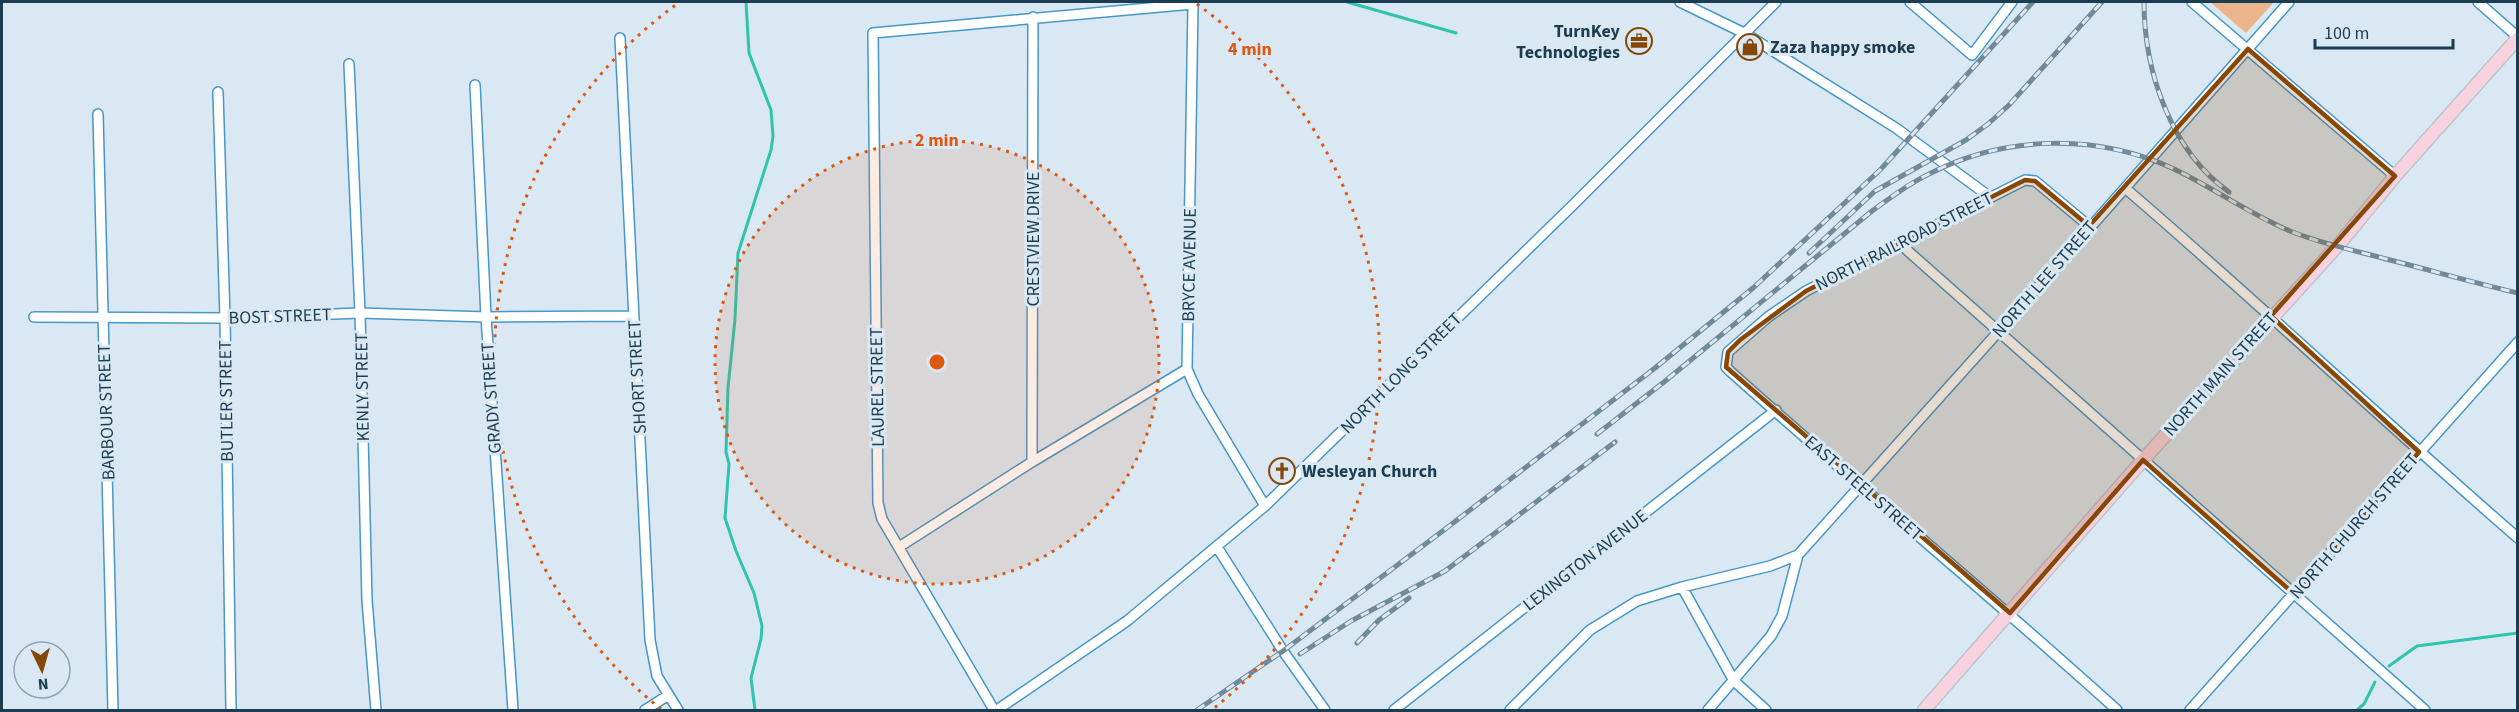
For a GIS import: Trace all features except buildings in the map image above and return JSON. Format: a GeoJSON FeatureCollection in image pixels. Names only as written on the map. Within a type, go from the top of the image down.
{"type":"FeatureCollection","features":[{"type":"Feature","properties":{"kind":"main road","name":"NORTH MAIN STREET"},"geometry":{"type":"LineString","coordinates":[[1924,711],[2271,316],[2341,242],[2395,176],[2517,38]]}},
{"type":"Feature","properties":{"kind":"street"},"geometry":{"type":"LineString","coordinates":[[1680,2],[1746,34],[1935,156],[1990,197]]}},
{"type":"Feature","properties":{"kind":"street","name":"NORTH LONG STREET"},"geometry":{"type":"LineString","coordinates":[[995,711],[1127,621],[1265,506],[1776,2]]}},
{"type":"Feature","properties":{"kind":"street"},"geometry":{"type":"LineString","coordinates":[[1910,2],[1972,55],[2012,2]]}},
{"type":"Feature","properties":{"kind":"street"},"geometry":{"type":"LineString","coordinates":[[2192,2],[2395,176]]}},
{"type":"Feature","properties":{"kind":"street","name":"NORTH LEE STREET"},"geometry":{"type":"LineString","coordinates":[[1798,555],[2289,2]]}},
{"type":"Feature","properties":{"kind":"street"},"geometry":{"type":"LineString","coordinates":[[2478,2],[2517,38]]}},
{"type":"Feature","properties":{"kind":"street","name":"BRYCE AVENUE"},"geometry":{"type":"LineString","coordinates":[[1033,17],[1193,4],[1187,369],[1198,394],[1265,506]]}},
{"type":"Feature","properties":{"kind":"street","name":"LAUREL STREET"},"geometry":{"type":"LineString","coordinates":[[995,711],[882,519],[878,503],[873,33],[1033,17]]}},
{"type":"Feature","properties":{"kind":"street","name":"CRESTVIEW DRIVE"},"geometry":{"type":"LineString","coordinates":[[1032,462],[1033,17]]}},
{"type":"Feature","properties":{"kind":"street","name":"SHORT STREET"},"geometry":{"type":"LineString","coordinates":[[620,38],[650,640],[657,676],[678,711]]}},
{"type":"Feature","properties":{"kind":"street","name":"KENLY STREET"},"geometry":{"type":"LineString","coordinates":[[349,64],[360,313],[367,600],[376,711]]}},
{"type":"Feature","properties":{"kind":"street","name":"GRADY STREET"},"geometry":{"type":"LineString","coordinates":[[475,85],[486,317],[513,711]]}},
{"type":"Feature","properties":{"kind":"street","name":"BUTLER STREET"},"geometry":{"type":"LineString","coordinates":[[218,92],[225,318],[231,711]]}},
{"type":"Feature","properties":{"kind":"street","name":"BARBOUR STREET"},"geometry":{"type":"LineString","coordinates":[[98,114],[113,711]]}},
{"type":"Feature","properties":{"kind":"street","name":"NORTH RAILROAD STREET"},"geometry":{"type":"LineString","coordinates":[[1726,358],[1728,352],[1740,340],[1768,316],[1806,291],[2025,180],[2035,182],[2089,226]]}},
{"type":"Feature","properties":{"kind":"street"},"geometry":{"type":"LineString","coordinates":[[2125,188],[2517,538]]}},
{"type":"Feature","properties":{"kind":"street"},"geometry":{"type":"LineString","coordinates":[[1899,243],[2425,711]]}},
{"type":"Feature","properties":{"kind":"street","name":"BOST STREET"},"geometry":{"type":"LineString","coordinates":[[34,317],[225,318],[360,313],[486,317],[633,316]]}},
{"type":"Feature","properties":{"kind":"street","name":"NORTH CHURCH STREET"},"geometry":{"type":"LineString","coordinates":[[2190,711],[2517,342]]}},
{"type":"Feature","properties":{"kind":"street","name":"EAST STEEL STREET"},"geometry":{"type":"LineString","coordinates":[[1726,358],[1726,367],[1731,372],[1859,486],[2010,613],[2117,711]]}},
{"type":"Feature","properties":{"kind":"street"},"geometry":{"type":"LineString","coordinates":[[899,547],[1032,462],[1187,369]]}},
{"type":"Feature","properties":{"kind":"street","name":"LEXINGTON AVENUE"},"geometry":{"type":"LineString","coordinates":[[1394,711],[1776,410]]}},
{"type":"Feature","properties":{"kind":"street"},"geometry":{"type":"LineString","coordinates":[[1217,547],[1283,651],[1325,711]]}},
{"type":"Feature","properties":{"kind":"street"},"geometry":{"type":"LineString","coordinates":[[1510,711],[1590,630],[1637,602],[1682,587],[1770,566],[1798,555]]}},
{"type":"Feature","properties":{"kind":"street"},"geometry":{"type":"LineString","coordinates":[[1708,711],[1771,636],[1782,616],[1798,555]]}},
{"type":"Feature","properties":{"kind":"street"},"geometry":{"type":"LineString","coordinates":[[1682,587],[1734,681],[1766,711]]}},
{"type":"Feature","properties":{"kind":"street"},"geometry":{"type":"LineString","coordinates":[[645,711],[667,696]]}},
{"type":"Feature","properties":{"kind":"highlighted area"},"geometry":{"type":"Polygon","coordinates":[[[2248,49],[2395,176],[2271,316],[2419,452],[2295,595],[2143,460],[2010,613],[1726,367],[1728,352],[1740,340],[1806,291],[2025,180],[2035,181],[2089,226],[2248,49]]]}},
{"type":"Feature","properties":{"kind":"shaded area"},"geometry":{"type":"Polygon","coordinates":[[[2210,2],[2274,2],[2246,33],[2210,2]]]}},
{"type":"Feature","properties":{"kind":"waterway"},"geometry":{"type":"LineString","coordinates":[[746,2],[749,53],[771,110],[773,136],[771,150],[738,253],[735,319],[728,388],[726,452],[729,464],[725,518],[754,593],[762,626],[751,678],[755,710]]}},
{"type":"Feature","properties":{"kind":"waterway"},"geometry":{"type":"LineString","coordinates":[[1347,2],[1456,33]]}},
{"type":"Feature","properties":{"kind":"waterway"},"geometry":{"type":"LineString","coordinates":[[2389,666],[2417,646],[2518,633]]}},
{"type":"Feature","properties":{"kind":"waterway"},"geometry":{"type":"LineString","coordinates":[[2357,710],[2364,704],[2375,682]]}},
{"type":"Feature","properties":{"kind":"railway"},"geometry":{"type":"LineString","coordinates":[[1197,710],[1283,651],[1444,530],[1655,368],[1753,288],[1880,170],[2033,2]]}},
{"type":"Feature","properties":{"kind":"railway"},"geometry":{"type":"LineString","coordinates":[[1809,253],[1875,191],[1966,140],[1988,124],[2009,105],[2102,2]]}},
{"type":"Feature","properties":{"kind":"railway"},"geometry":{"type":"LineString","coordinates":[[2144,2],[2149,55],[2165,108],[2191,155],[2229,192]]}},
{"type":"Feature","properties":{"kind":"railway"},"geometry":{"type":"LineString","coordinates":[[1597,434],[1899,191],[1958,161],[2019,146],[2051,143],[2082,144],[2144,157],[2174,169],[2260,217],[2302,236],[2518,293]]}},
{"type":"Feature","properties":{"kind":"railway"},"geometry":{"type":"LineString","coordinates":[[1300,654],[1351,621],[1445,571],[1615,442]]}},
{"type":"Feature","properties":{"kind":"railway"},"geometry":{"type":"LineString","coordinates":[[1357,643],[1379,620],[1409,598]]}},
{"type":"Feature","properties":{"kind":"place","name":"TurnKey Technologies"},"geometry":{"type":"Point","coordinates":[1639,41]}},
{"type":"Feature","properties":{"kind":"place","name":"Zaza happy smoke"},"geometry":{"type":"Point","coordinates":[1750,47]}},
{"type":"Feature","properties":{"kind":"place","name":"Wesleyan Church"},"geometry":{"type":"Point","coordinates":[1282,471]}}]}
